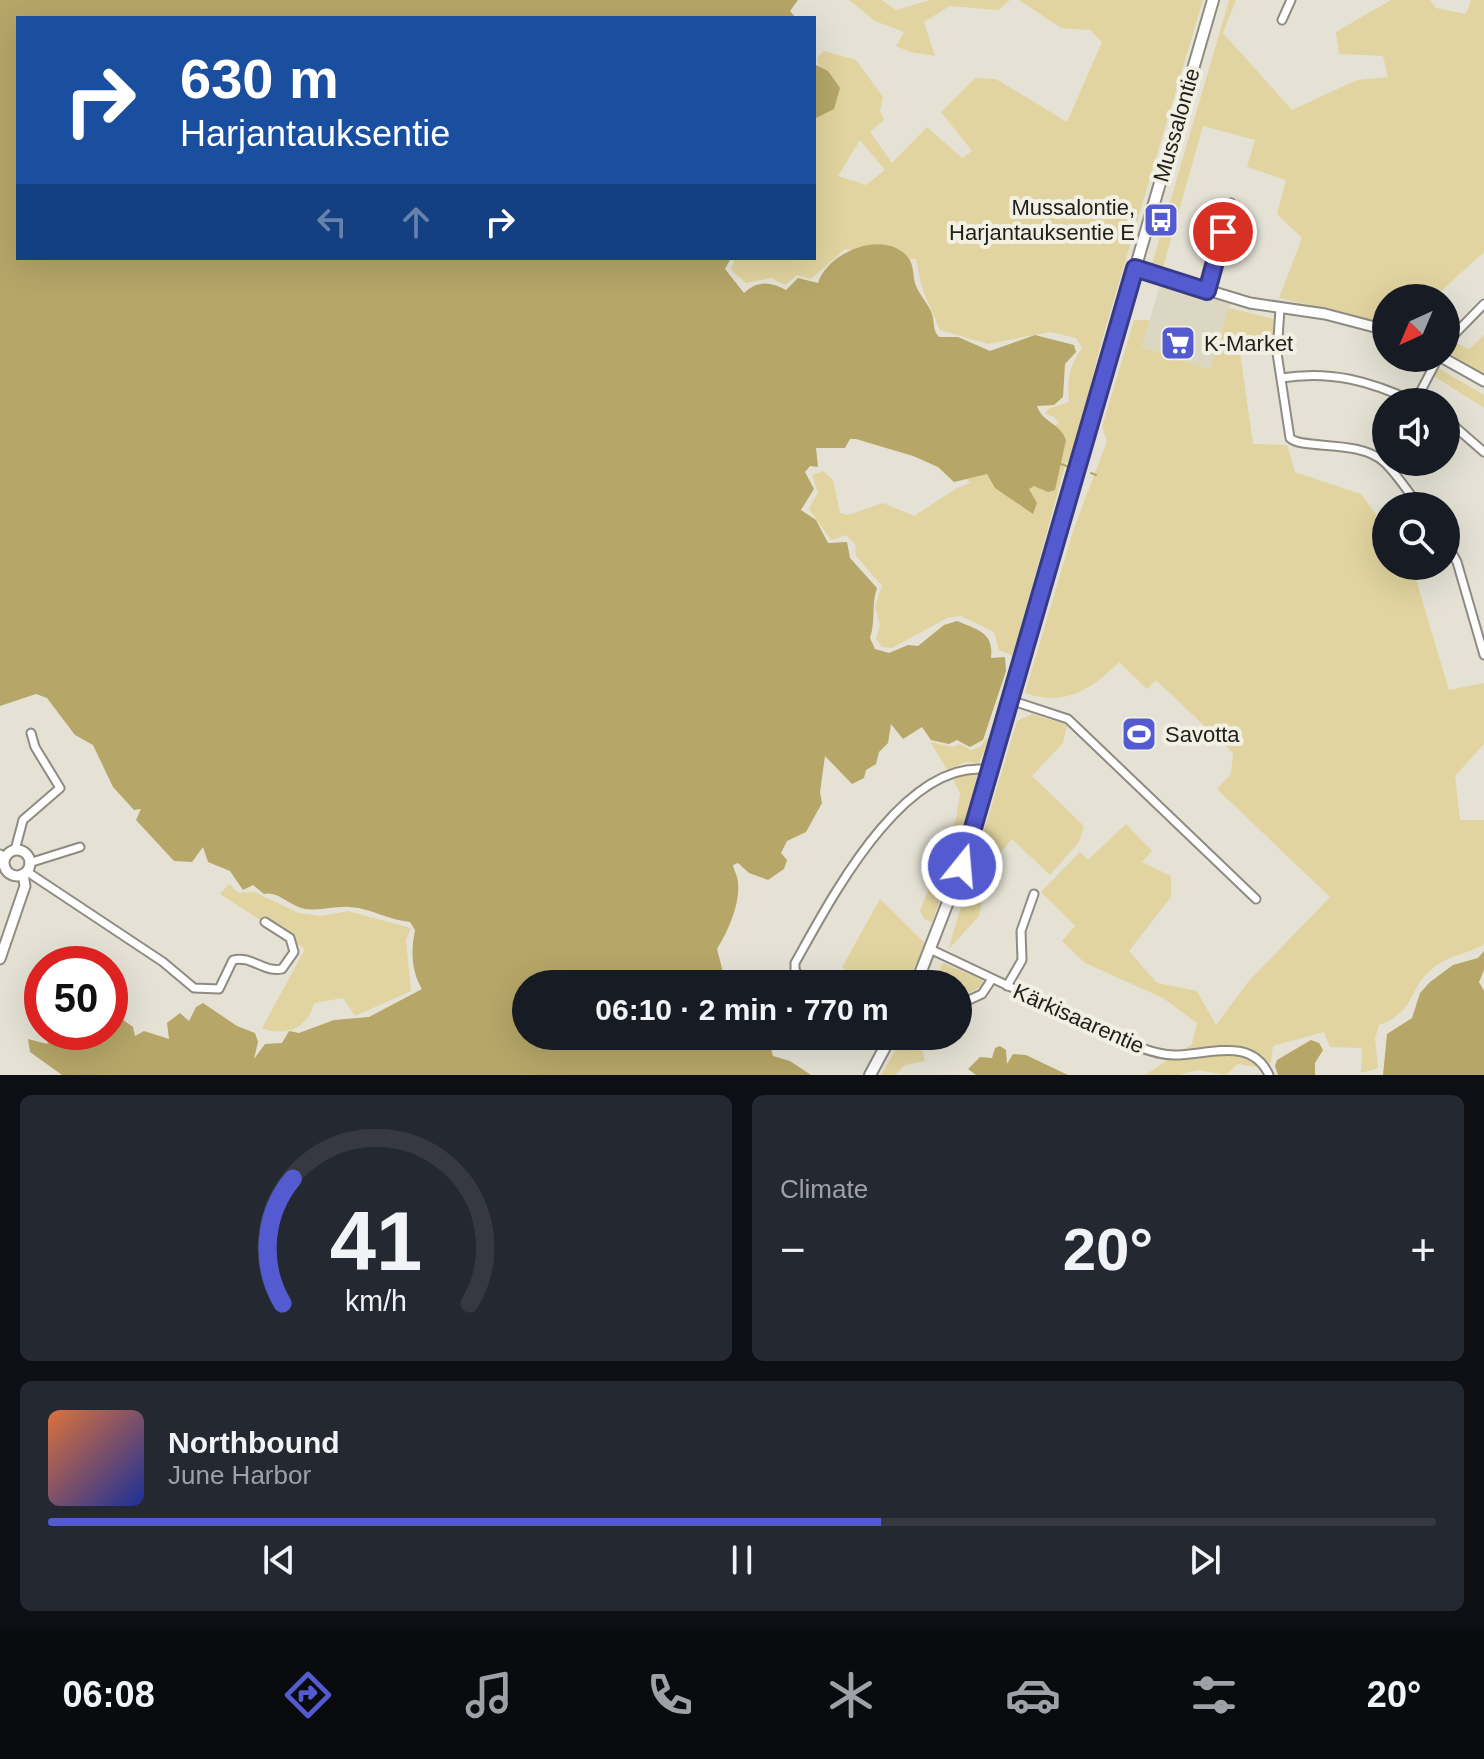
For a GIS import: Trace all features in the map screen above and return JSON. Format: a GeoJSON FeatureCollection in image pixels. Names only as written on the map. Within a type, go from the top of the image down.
{"type":"FeatureCollection","features":[{"type":"Feature","properties":{"kind":"main road","name":"Mussalontie"},"geometry":{"type":"LineString","coordinates":[[923,970],[932,950],[991,770],[1213,0]]}},
{"type":"Feature","properties":{"kind":"main road"},"geometry":{"type":"LineString","coordinates":[[870,1075],[883,1050]]}},
{"type":"Feature","properties":{"kind":"street"},"geometry":{"type":"LineString","coordinates":[[1282,20],[1291,0]]}},
{"type":"Feature","properties":{"kind":"street"},"geometry":{"type":"LineString","coordinates":[[1207,291],[1231,203]]}},
{"type":"Feature","properties":{"kind":"street"},"geometry":{"type":"LineString","coordinates":[[1135,268],[1207,291],[1280,309],[1372,325]]}},
{"type":"Feature","properties":{"kind":"street"},"geometry":{"type":"LineString","coordinates":[[1460,329],[1484,304]]}},
{"type":"Feature","properties":{"kind":"street"},"geometry":{"type":"LineString","coordinates":[[1280,309],[1276,334],[1288,430],[1294,442],[1344,445],[1372,454]]}},
{"type":"Feature","properties":{"kind":"street"},"geometry":{"type":"LineString","coordinates":[[1460,368],[1484,381]]}},
{"type":"Feature","properties":{"kind":"street"},"geometry":{"type":"LineString","coordinates":[[1281,378],[1321,374],[1352,378],[1378,388]]}},
{"type":"Feature","properties":{"kind":"street"},"geometry":{"type":"LineString","coordinates":[[1460,431],[1484,452]]}},
{"type":"Feature","properties":{"kind":"street"},"geometry":{"type":"LineString","coordinates":[[1460,572],[1484,655]]}},
{"type":"Feature","properties":{"kind":"street"},"geometry":{"type":"LineString","coordinates":[[1010,700],[1068,719],[1256,899]]}},
{"type":"Feature","properties":{"kind":"street"},"geometry":{"type":"LineString","coordinates":[[15,850],[23,820],[60,788],[35,747],[31,733]]}},
{"type":"Feature","properties":{"kind":"street"},"geometry":{"type":"LineString","coordinates":[[795,970],[795,963],[864,850],[898,809],[912,796],[965,768],[991,770]]}},
{"type":"Feature","properties":{"kind":"street"},"geometry":{"type":"LineString","coordinates":[[0,959],[25,886],[26,870],[24,852],[15,850],[3,855],[8,872],[26,870],[80,847]]}},
{"type":"Feature","properties":{"kind":"street"},"geometry":{"type":"LineString","coordinates":[[26,870],[163,962],[194,988],[219,989],[233,960],[242,958],[274,971],[282,969],[294,952],[290,938],[265,922]]}},
{"type":"Feature","properties":{"kind":"street"},"geometry":{"type":"LineString","coordinates":[[1007,986],[1022,960],[1021,931],[1034,894]]}},
{"type":"Feature","properties":{"kind":"street","name":"Kärkisaarentie"},"geometry":{"type":"LineString","coordinates":[[932,950],[1138,1047],[1160,1054],[1178,1055],[1239,1050],[1262,1061],[1269,1075]]}},
{"type":"Feature","properties":{"kind":"street"},"geometry":{"type":"LineString","coordinates":[[972,999],[982,994],[992,979]]}},
{"type":"Feature","properties":{"kind":"shaded area"},"geometry":{"type":"Polygon","coordinates":[[[0,0],[798,0],[790,11],[794,16],[16,16],[16,260],[730,260],[725,269],[744,293],[764,284],[786,290],[798,278],[818,283],[823,272],[844,254],[856,248],[884,245],[896,248],[910,259],[916,286],[930,310],[939,337],[958,337],[990,351],[1035,335],[1074,345],[1076,352],[1065,364],[1063,397],[1054,405],[1037,406],[1066,440],[1055,490],[1048,492],[1034,486],[1029,489],[1037,503],[1033,514],[995,488],[987,474],[954,482],[938,467],[913,456],[856,439],[850,439],[845,448],[816,448],[818,467],[810,466],[805,472],[814,489],[801,510],[816,520],[828,543],[847,542],[850,558],[877,588],[870,638],[875,649],[889,653],[908,645],[918,646],[944,625],[957,621],[978,630],[987,638],[991,658],[1005,657],[1006,671],[983,740],[970,747],[957,740],[949,744],[931,740],[922,727],[903,739],[891,724],[888,743],[879,752],[876,764],[866,770],[864,778],[852,784],[825,756],[820,792],[822,803],[806,832],[787,841],[781,853],[787,860],[784,869],[768,880],[749,873],[738,863],[733,865],[738,891],[729,926],[717,949],[722,970],[512,970],[512,1050],[771,1050],[773,1056],[790,1061],[811,1075],[62,1075],[30,1050],[128,1050],[128,1023],[133,1027],[135,1036],[144,1031],[169,1039],[167,1023],[180,1013],[189,1021],[196,1007],[203,1003],[237,1026],[255,1033],[258,1042],[254,1059],[265,1044],[282,1043],[289,1031],[299,1033],[334,1020],[369,1017],[422,989],[414,968],[415,930],[410,922],[350,907],[305,909],[274,895],[264,894],[253,885],[243,890],[230,871],[208,862],[203,847],[192,862],[174,861],[136,820],[141,809],[134,810],[113,787],[93,745],[75,735],[47,698],[36,694],[0,706],[0,0]]]}},
{"type":"Feature","properties":{"kind":"shaded area"},"geometry":{"type":"Polygon","coordinates":[[[849,0],[882,0],[896,10],[930,0],[1010,0],[998,10],[950,6],[924,22],[935,56],[896,46],[904,32],[875,21],[849,0]]]}},
{"type":"Feature","properties":{"kind":"shaded area"},"geometry":{"type":"Polygon","coordinates":[[[1019,0],[1203,0],[1101,343],[1072,462],[1066,462],[1013,656],[999,650],[994,632],[961,616],[947,618],[892,648],[882,647],[876,639],[880,625],[875,606],[882,586],[856,556],[855,544],[846,535],[831,540],[809,509],[818,492],[812,475],[823,471],[833,480],[840,513],[848,515],[883,503],[914,516],[970,483],[964,476],[1053,466],[1056,423],[1061,426],[1054,417],[1045,414],[1048,409],[1069,402],[1070,374],[1082,348],[1076,338],[1050,332],[988,344],[940,330],[922,288],[916,259],[845,249],[811,279],[797,275],[785,285],[771,278],[746,283],[731,270],[734,260],[816,260],[816,103],[821,74],[817,58],[824,51],[856,60],[883,97],[880,111],[884,120],[870,132],[892,163],[927,127],[962,158],[972,151],[941,112],[975,78],[996,79],[1067,122],[1102,42],[1090,30],[1061,28],[1019,0]],[[860,140],[838,176],[866,185],[885,170],[860,140]]]}},
{"type":"Feature","properties":{"kind":"shaded area"},"geometry":{"type":"Polygon","coordinates":[[[1229,0],[1236,0],[1223,33],[1292,110],[1357,80],[1388,77],[1383,56],[1339,54],[1336,32],[1391,0],[1430,0],[1436,8],[1466,14],[1471,0],[1484,0],[1484,252],[1449,284],[1372,284],[1372,320],[1279,298],[1302,238],[1277,214],[1286,180],[1247,167],[1255,140],[1203,126],[1163,267],[1152,264],[1229,0]]]}},
{"type":"Feature","properties":{"kind":"shaded area"},"geometry":{"type":"Polygon","coordinates":[[[816,65],[828,71],[840,88],[834,109],[816,118],[816,65]]]}},
{"type":"Feature","properties":{"kind":"shaded area"},"geometry":{"type":"Polygon","coordinates":[[[1161,281],[1231,303],[1210,369],[1142,347],[1161,281]]]}},
{"type":"Feature","properties":{"kind":"shaded area"},"geometry":{"type":"Polygon","coordinates":[[[1229,308],[1274,319],[1274,341],[1239,345],[1253,444],[1287,445],[1295,472],[1361,494],[1372,509],[1372,580],[1416,580],[1449,690],[1484,683],[1484,744],[1455,776],[1460,820],[1484,820],[1484,944],[1445,960],[1425,976],[1400,1013],[1379,1025],[1375,1039],[1378,1068],[1361,1073],[1362,1048],[1330,1047],[1324,1032],[1273,1046],[1271,1062],[1257,1067],[1238,1064],[1226,1075],[1197,1070],[1179,1075],[1145,1075],[1192,1044],[1197,1023],[1163,998],[1085,963],[1062,941],[1075,926],[1041,892],[1080,852],[1088,860],[1126,824],[1152,851],[1142,862],[1171,876],[1171,897],[1129,951],[1157,983],[1197,991],[1216,1025],[1248,982],[1330,897],[1217,789],[1231,774],[1233,753],[1156,680],[1147,689],[1119,662],[1087,688],[1064,697],[1039,697],[1025,693],[1073,531],[1107,441],[1102,427],[1134,320],[1150,320],[1142,347],[1210,369],[1229,308]]]}},
{"type":"Feature","properties":{"kind":"shaded area"},"geometry":{"type":"Polygon","coordinates":[[[1484,335],[1484,374],[1460,360],[1460,345],[1469,349],[1484,335]]]}},
{"type":"Feature","properties":{"kind":"shaded area"},"geometry":{"type":"Polygon","coordinates":[[[1436,372],[1445,372],[1484,395],[1484,408],[1460,393],[1460,388],[1453,388],[1434,376],[1436,372]]]}},
{"type":"Feature","properties":{"kind":"shaded area"},"geometry":{"type":"Polygon","coordinates":[[[1032,714],[1067,725],[1063,743],[1032,776],[1084,826],[1079,842],[1050,875],[1012,839],[989,866],[979,916],[948,950],[1017,721],[1032,714]]]}},
{"type":"Feature","properties":{"kind":"shaded area"},"geometry":{"type":"Polygon","coordinates":[[[990,738],[979,763],[965,762],[948,771],[930,742],[953,747],[960,744],[971,750],[980,747],[990,738]]]}},
{"type":"Feature","properties":{"kind":"shaded area"},"geometry":{"type":"Polygon","coordinates":[[[977,774],[965,826],[932,922],[924,919],[920,911],[956,819],[960,793],[952,777],[977,774]]]}},
{"type":"Feature","properties":{"kind":"shaded area"},"geometry":{"type":"Polygon","coordinates":[[[229,884],[239,893],[254,892],[299,913],[321,916],[348,911],[411,928],[406,940],[411,991],[355,1016],[343,998],[314,1003],[306,1019],[294,1029],[279,1032],[262,1028],[305,949],[220,894],[229,884]]]}},
{"type":"Feature","properties":{"kind":"shaded area"},"geometry":{"type":"Polygon","coordinates":[[[880,899],[925,943],[913,970],[846,970],[842,967],[880,899]]]}},
{"type":"Feature","properties":{"kind":"shaded area"},"geometry":{"type":"Polygon","coordinates":[[[1484,951],[1484,970],[1479,982],[1484,991],[1484,1075],[1383,1075],[1387,1034],[1412,1018],[1420,993],[1453,965],[1478,958],[1484,951]]]}},
{"type":"Feature","properties":{"kind":"shaded area"},"geometry":{"type":"Polygon","coordinates":[[[943,963],[960,970],[940,970],[943,963]]]}},
{"type":"Feature","properties":{"kind":"shaded area"},"geometry":{"type":"Polygon","coordinates":[[[972,975],[981,979],[985,984],[972,991],[972,975]]]}},
{"type":"Feature","properties":{"kind":"shaded area"},"geometry":{"type":"Polygon","coordinates":[[[1311,1040],[1319,1043],[1323,1050],[1315,1063],[1315,1075],[1278,1075],[1277,1060],[1311,1040]]]}},
{"type":"Feature","properties":{"kind":"shaded area"},"geometry":{"type":"Polygon","coordinates":[[[1000,1046],[1006,1050],[1007,1064],[1013,1054],[1026,1055],[1068,1075],[976,1075],[968,1069],[980,1057],[992,1058],[995,1048],[1000,1046]]]}},
{"type":"Feature","properties":{"kind":"shaded area"},"geometry":{"type":"Polygon","coordinates":[[[896,1050],[922,1050],[925,1061],[905,1065],[895,1075],[881,1075],[896,1050]]]}},
{"type":"Feature","properties":{"kind":"waterway"},"geometry":{"type":"LineString","coordinates":[[1061,464],[1072,468]]}},
{"type":"Feature","properties":{"kind":"waterway"},"geometry":{"type":"LineString","coordinates":[[1091,473],[1096,475]]}},
{"type":"Feature","properties":{"kind":"place","name":"Mussalontie, Harjantauksentie E"},"geometry":{"type":"Point","coordinates":[1161,220]}},
{"type":"Feature","properties":{"kind":"place","name":"K-Market"},"geometry":{"type":"Point","coordinates":[1178,343]}},
{"type":"Feature","properties":{"kind":"place","name":"Savotta"},"geometry":{"type":"Point","coordinates":[1139,734]}},
{"type":"Feature","properties":{"kind":"route"},"geometry":{"type":"LineString","coordinates":[[962,866],[1135,268],[1207,291],[1223,232]]}}]}
